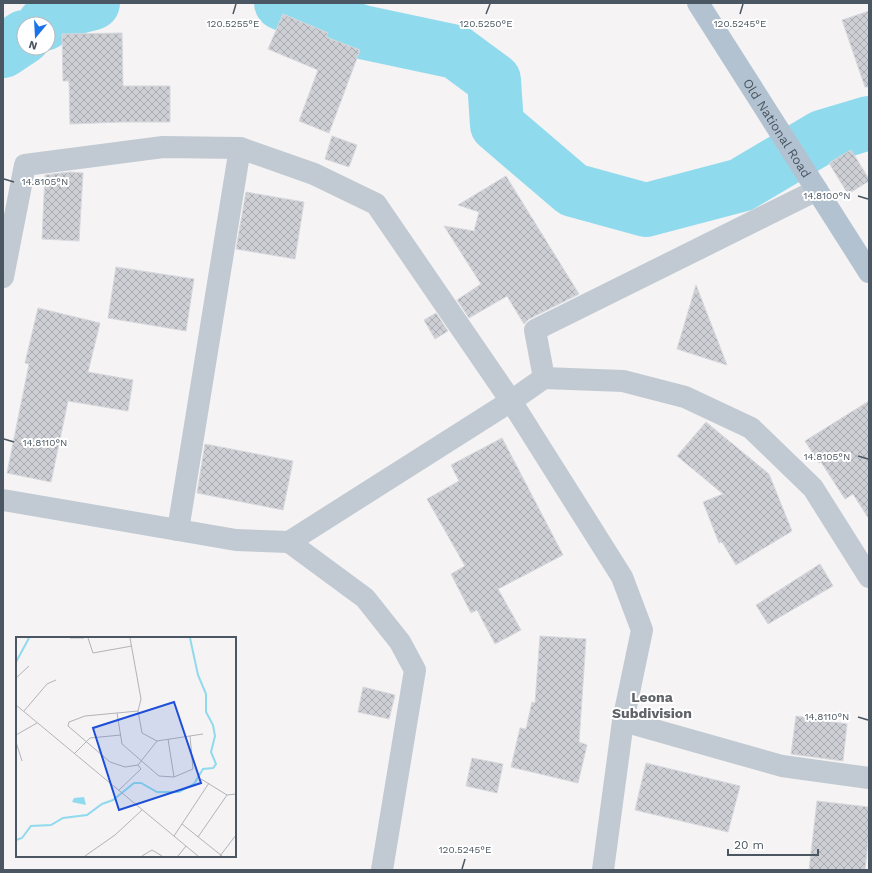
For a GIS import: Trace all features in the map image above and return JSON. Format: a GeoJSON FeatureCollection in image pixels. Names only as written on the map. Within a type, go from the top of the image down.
{"type":"FeatureCollection","features":[{"type":"Feature","properties":{"kind":"main road","name":"Old National Road"},"geometry":{"type":"LineString","coordinates":[[698,3],[869,272]]}},
{"type":"Feature","properties":{"kind":"street"},"geometry":{"type":"LineString","coordinates":[[3,277],[25,165],[163,147],[240,148],[314,174],[376,204],[511,401],[622,577],[642,630],[623,721],[603,870]]}},
{"type":"Feature","properties":{"kind":"street"},"geometry":{"type":"LineString","coordinates":[[178,530],[240,148]]}},
{"type":"Feature","properties":{"kind":"street"},"geometry":{"type":"LineString","coordinates":[[544,378],[535,330],[814,186]]}},
{"type":"Feature","properties":{"kind":"street"},"geometry":{"type":"LineString","coordinates":[[289,542],[511,401],[544,378],[623,381],[685,397],[750,428],[813,488],[869,577]]}},
{"type":"Feature","properties":{"kind":"street"},"geometry":{"type":"LineString","coordinates":[[3,500],[236,540],[289,542],[365,598],[400,642],[415,670],[382,870]]}},
{"type":"Feature","properties":{"kind":"street"},"geometry":{"type":"LineString","coordinates":[[623,721],[782,766],[869,778]]}},
{"type":"Feature","properties":{"kind":"building"},"geometry":{"type":"Polygon","coordinates":[[[869,11],[869,87],[865,87],[842,20],[869,11]]]}},
{"type":"Feature","properties":{"kind":"building"},"geometry":{"type":"Polygon","coordinates":[[[283,14],[328,33],[326,37],[360,50],[329,133],[299,121],[318,70],[268,49],[283,14]]]}},
{"type":"Feature","properties":{"kind":"building"},"geometry":{"type":"Polygon","coordinates":[[[122,33],[123,86],[170,86],[170,122],[70,124],[69,81],[63,81],[62,34],[122,33]]]}},
{"type":"Feature","properties":{"kind":"building"},"geometry":{"type":"Polygon","coordinates":[[[332,136],[357,145],[349,167],[325,159],[332,136]]]}},
{"type":"Feature","properties":{"kind":"building"},"geometry":{"type":"Polygon","coordinates":[[[851,150],[869,181],[848,194],[829,163],[851,150]]]}},
{"type":"Feature","properties":{"kind":"building"},"geometry":{"type":"Polygon","coordinates":[[[70,172],[83,173],[79,241],[42,239],[45,175],[70,172]]]}},
{"type":"Feature","properties":{"kind":"building"},"geometry":{"type":"Polygon","coordinates":[[[506,176],[579,294],[529,319],[524,324],[507,296],[469,318],[457,300],[481,284],[444,226],[474,231],[479,212],[458,205],[506,176]]]}},
{"type":"Feature","properties":{"kind":"building"},"geometry":{"type":"Polygon","coordinates":[[[246,192],[304,202],[295,259],[236,249],[246,192]]]}},
{"type":"Feature","properties":{"kind":"building"},"geometry":{"type":"Polygon","coordinates":[[[116,267],[194,279],[186,331],[108,318],[116,267]]]}},
{"type":"Feature","properties":{"kind":"building"},"geometry":{"type":"Polygon","coordinates":[[[696,285],[727,365],[677,349],[696,285]]]}},
{"type":"Feature","properties":{"kind":"building"},"geometry":{"type":"Polygon","coordinates":[[[38,308],[100,323],[88,372],[133,380],[128,411],[68,401],[51,482],[7,473],[29,364],[25,363],[38,308]]]}},
{"type":"Feature","properties":{"kind":"building"},"geometry":{"type":"Polygon","coordinates":[[[436,313],[448,331],[435,339],[424,320],[436,313]]]}},
{"type":"Feature","properties":{"kind":"building"},"geometry":{"type":"Polygon","coordinates":[[[869,401],[869,519],[853,494],[845,499],[821,462],[819,463],[805,441],[869,401]]]}},
{"type":"Feature","properties":{"kind":"building"},"geometry":{"type":"Polygon","coordinates":[[[706,422],[769,474],[792,531],[736,565],[722,542],[719,543],[703,502],[723,494],[677,456],[706,422]]]}},
{"type":"Feature","properties":{"kind":"building"},"geometry":{"type":"Polygon","coordinates":[[[502,438],[563,555],[498,589],[521,630],[495,644],[477,610],[471,613],[451,574],[465,566],[427,499],[459,481],[451,465],[502,438]]]}},
{"type":"Feature","properties":{"kind":"building"},"geometry":{"type":"Polygon","coordinates":[[[205,444],[293,461],[283,510],[197,493],[205,444]]]}},
{"type":"Feature","properties":{"kind":"building"},"geometry":{"type":"Polygon","coordinates":[[[820,564],[833,586],[768,624],[756,605],[820,564]]]}},
{"type":"Feature","properties":{"kind":"building"},"geometry":{"type":"Polygon","coordinates":[[[540,636],[586,639],[579,742],[587,745],[578,783],[511,767],[520,728],[526,729],[532,702],[535,703],[540,636]]]}},
{"type":"Feature","properties":{"kind":"building"},"geometry":{"type":"Polygon","coordinates":[[[363,687],[395,695],[389,719],[358,712],[363,687]]]}},
{"type":"Feature","properties":{"kind":"building"},"geometry":{"type":"Polygon","coordinates":[[[796,716],[847,724],[843,761],[791,754],[796,716]]]}},
{"type":"Feature","properties":{"kind":"building"},"geometry":{"type":"Polygon","coordinates":[[[472,758],[503,764],[497,793],[466,786],[472,758]]]}},
{"type":"Feature","properties":{"kind":"building"},"geometry":{"type":"Polygon","coordinates":[[[646,763],[740,786],[728,832],[635,810],[646,763]]]}},
{"type":"Feature","properties":{"kind":"building"},"geometry":{"type":"Polygon","coordinates":[[[817,801],[869,807],[869,831],[865,870],[809,870],[817,801]]]}},
{"type":"Feature","properties":{"kind":"waterway"},"geometry":{"type":"LineString","coordinates":[[56,16],[66,10],[93,3]]}},
{"type":"Feature","properties":{"kind":"waterway"},"geometry":{"type":"LineString","coordinates":[[281,3],[362,32],[456,52],[494,80],[497,125],[573,190],[646,210],[741,185],[822,137],[869,123]]}},
{"type":"Feature","properties":{"kind":"waterway"},"geometry":{"type":"LineString","coordinates":[[3,51],[16,42]]}},
{"type":"Feature","properties":{"kind":"district","name":"Leona Subdivision"},"geometry":{"type":"Point","coordinates":[652,706]}}]}
